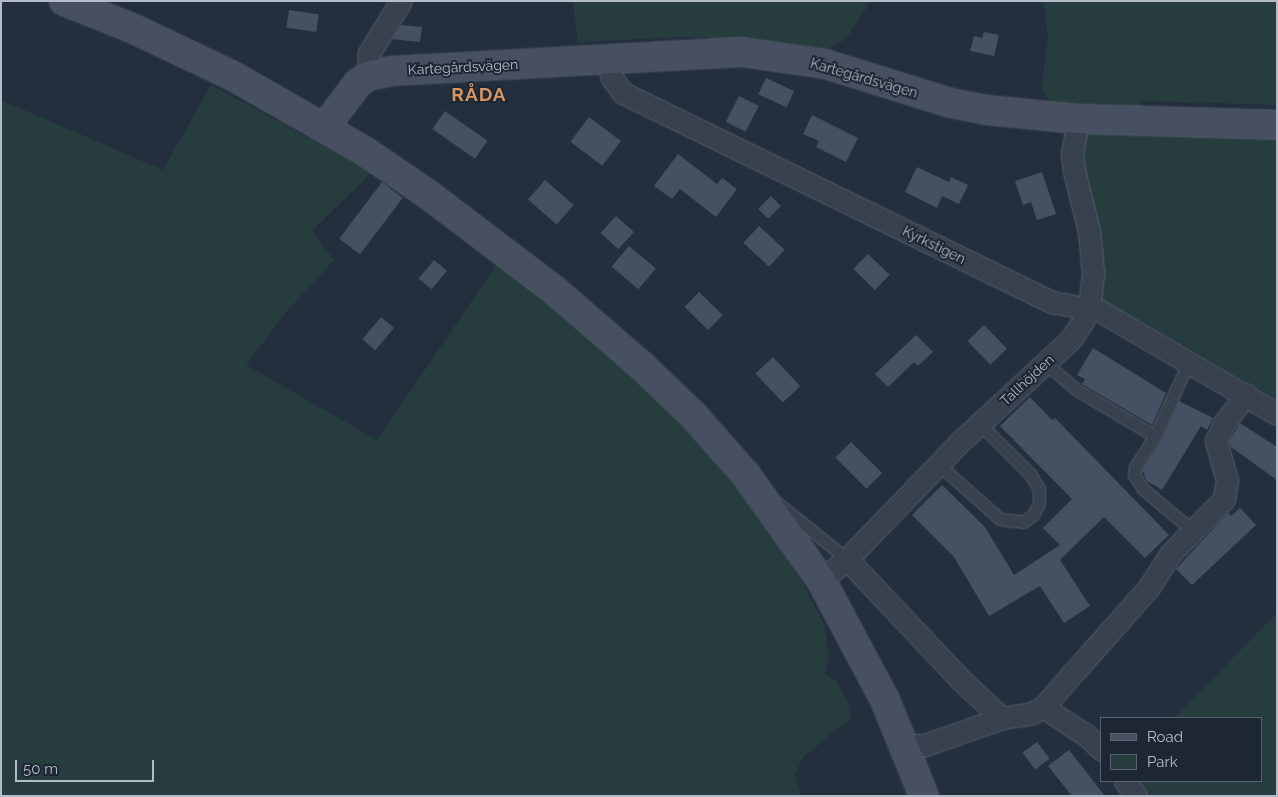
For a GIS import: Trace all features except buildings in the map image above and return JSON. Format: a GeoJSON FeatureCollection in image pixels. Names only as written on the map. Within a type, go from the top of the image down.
{"type":"FeatureCollection","features":[{"type":"Feature","properties":{"kind":"street"},"geometry":{"type":"LineString","coordinates":[[64,1],[186,53],[325,127],[429,195],[606,333],[694,416],[766,501],[821,580],[874,680],[905,745],[924,796]]}},
{"type":"Feature","properties":{"kind":"street"},"geometry":{"type":"LineString","coordinates":[[368,76],[369,52],[401,1]]}},
{"type":"Feature","properties":{"kind":"street","name":"Kartegårdsvägen"},"geometry":{"type":"LineString","coordinates":[[325,127],[347,93],[368,76],[390,71],[741,52],[789,57],[825,64],[950,104],[1078,119],[1277,125]]}},
{"type":"Feature","properties":{"kind":"street","name":"Kyrkstigen"},"geometry":{"type":"LineString","coordinates":[[606,58],[612,78],[623,93],[1052,302],[1068,307],[1089,307],[1190,361],[1277,414]]}},
{"type":"Feature","properties":{"kind":"street","name":"Tallhöjden"},"geometry":{"type":"LineString","coordinates":[[821,580],[847,559],[938,464],[1070,340],[1089,307],[1092,251],[1072,154],[1078,119]]}},
{"type":"Feature","properties":{"kind":"street"},"geometry":{"type":"LineString","coordinates":[[905,745],[926,745],[1002,718],[1032,713],[1043,707],[1149,588],[1171,553],[1224,499],[1227,480],[1216,441],[1224,423],[1246,395]]}},
{"type":"Feature","properties":{"kind":"street"},"geometry":{"type":"LineString","coordinates":[[847,559],[962,681],[1002,718]]}},
{"type":"Feature","properties":{"kind":"street"},"geometry":{"type":"LineString","coordinates":[[1043,707],[1086,735],[1100,748]]}},
{"type":"Feature","properties":{"kind":"street"},"geometry":{"type":"LineString","coordinates":[[1126,782],[1136,796]]}},
{"type":"Feature","properties":{"kind":"lane"},"geometry":{"type":"LineString","coordinates":[[1190,361],[1156,436],[1135,467],[1134,475],[1143,489],[1193,530]]}},
{"type":"Feature","properties":{"kind":"lane"},"geometry":{"type":"LineString","coordinates":[[1045,363],[1077,390],[1156,436]]}},
{"type":"Feature","properties":{"kind":"lane"},"geometry":{"type":"LineString","coordinates":[[938,464],[1000,519],[1023,522],[1033,515],[1039,503],[1039,489],[1031,475],[980,424]]}},
{"type":"Feature","properties":{"kind":"lane"},"geometry":{"type":"LineString","coordinates":[[766,501],[775,500],[847,559]]}},
{"type":"Feature","properties":{"kind":"green space"},"geometry":{"type":"Polygon","coordinates":[[[573,1],[871,1],[846,39],[827,49],[776,42],[690,37],[578,42],[573,1]]]}},
{"type":"Feature","properties":{"kind":"green space"},"geometry":{"type":"Polygon","coordinates":[[[1043,1],[1277,1],[1277,105],[1141,101],[1142,128],[1277,136],[1277,400],[1143,322],[1095,301],[1080,159],[1081,138],[1041,90],[1048,38],[1043,1]]]}},
{"type":"Feature","properties":{"kind":"green space"},"geometry":{"type":"Polygon","coordinates":[[[211,85],[372,172],[312,231],[334,260],[287,311],[246,365],[377,440],[497,264],[558,307],[629,371],[703,446],[748,503],[803,583],[825,627],[829,654],[825,674],[837,682],[848,703],[851,718],[803,757],[795,775],[801,796],[1,796],[1,100],[163,170],[211,85]]]}},
{"type":"Feature","properties":{"kind":"green space"},"geometry":{"type":"Polygon","coordinates":[[[1277,613],[1277,796],[1149,796],[1139,782],[1263,782],[1263,717],[1175,717],[1277,613]]]}},
{"type":"Feature","properties":{"kind":"district","name":"RÅDA"},"geometry":{"type":"Point","coordinates":[479,95]}}]}
